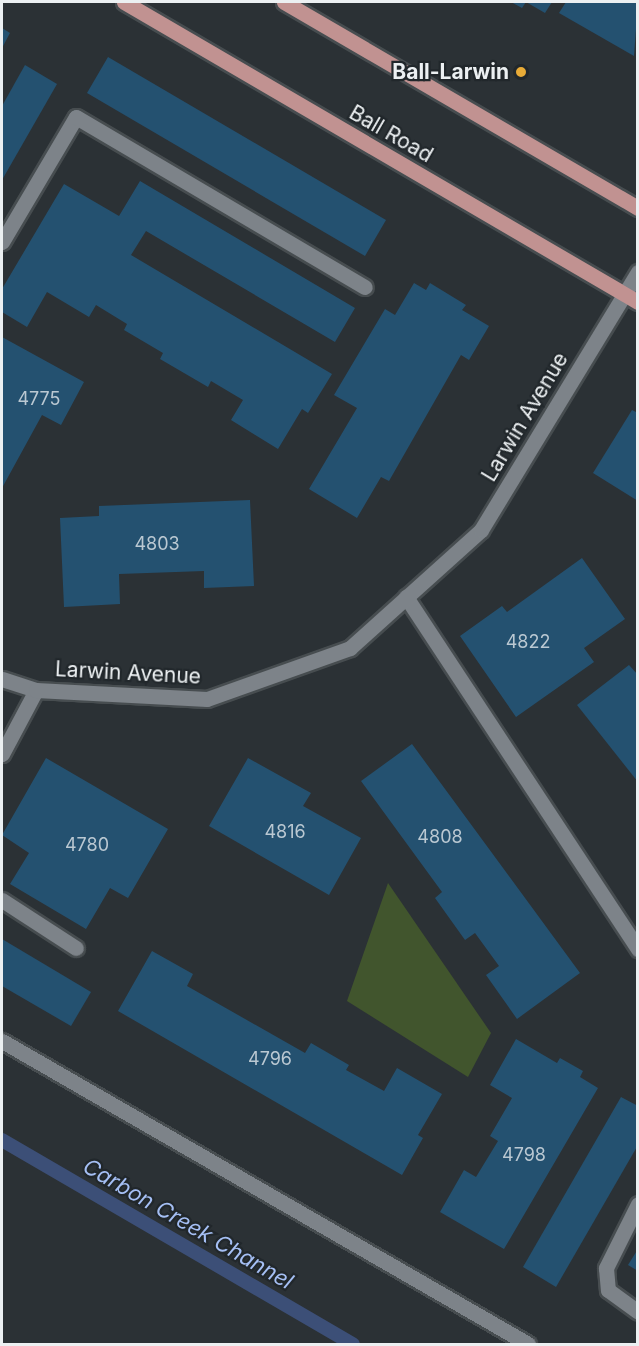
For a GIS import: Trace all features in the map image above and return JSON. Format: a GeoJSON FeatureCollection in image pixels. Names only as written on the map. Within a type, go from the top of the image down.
{"type":"FeatureCollection","features":[{"type":"Feature","properties":{"kind":"main road","name":"Ball Road"},"geometry":{"type":"LineString","coordinates":[[124,2],[631,298]]}},
{"type":"Feature","properties":{"kind":"main road"},"geometry":{"type":"LineString","coordinates":[[284,2],[638,208]]}},
{"type":"Feature","properties":{"kind":"street"},"geometry":{"type":"LineString","coordinates":[[2,242],[76,117],[365,287]]}},
{"type":"Feature","properties":{"kind":"street","name":"Larwin Avenue"},"geometry":{"type":"LineString","coordinates":[[2,679],[36,690],[207,699],[350,648],[481,530],[631,298],[638,272]]}},
{"type":"Feature","properties":{"kind":"street"},"geometry":{"type":"LineString","coordinates":[[406,597],[638,949]]}},
{"type":"Feature","properties":{"kind":"street"},"geometry":{"type":"LineString","coordinates":[[2,754],[36,690]]}},
{"type":"Feature","properties":{"kind":"street"},"geometry":{"type":"LineString","coordinates":[[2,900],[76,948]]}},
{"type":"Feature","properties":{"kind":"street"},"geometry":{"type":"LineString","coordinates":[[2,1041],[528,1344]]}},
{"type":"Feature","properties":{"kind":"street"},"geometry":{"type":"LineString","coordinates":[[638,1204],[606,1268],[608,1290],[638,1312]]}},
{"type":"Feature","properties":{"kind":"green space"},"geometry":{"type":"Polygon","coordinates":[[[388,883],[491,1033],[468,1077],[347,1001],[388,883]]]}},
{"type":"Feature","properties":{"kind":"building"},"geometry":{"type":"Polygon","coordinates":[[[511,2],[526,2],[522,8],[511,2]]]}},
{"type":"Feature","properties":{"kind":"building"},"geometry":{"type":"Polygon","coordinates":[[[526,2],[552,2],[545,13],[526,2]]]}},
{"type":"Feature","properties":{"kind":"building"},"geometry":{"type":"Polygon","coordinates":[[[566,2],[638,2],[634,56],[559,13],[566,2]]]}},
{"type":"Feature","properties":{"kind":"building"},"geometry":{"type":"Polygon","coordinates":[[[2,28],[10,33],[2,48],[2,28]]]}},
{"type":"Feature","properties":{"kind":"building"},"geometry":{"type":"Polygon","coordinates":[[[108,57],[386,220],[365,256],[87,93],[108,57]]]}},
{"type":"Feature","properties":{"kind":"building"},"geometry":{"type":"Polygon","coordinates":[[[25,65],[57,84],[2,180],[2,106],[25,65]]]}},
{"type":"Feature","properties":{"kind":"building"},"geometry":{"type":"Polygon","coordinates":[[[140,181],[355,308],[335,342],[146,231],[131,255],[332,374],[308,413],[302,409],[278,449],[231,420],[243,400],[211,381],[208,387],[160,359],[163,353],[124,330],[127,324],[96,305],[89,317],[47,292],[27,327],[2,312],[2,289],[64,184],[119,216],[140,181]]]}},
{"type":"Feature","properties":{"kind":"building"},"geometry":{"type":"Polygon","coordinates":[[[414,283],[426,290],[430,283],[466,305],[462,310],[489,326],[469,360],[461,355],[389,481],[381,477],[357,518],[309,489],[357,408],[334,395],[385,309],[395,315],[414,283]]]}},
{"type":"Feature","properties":{"kind":"building"},"geometry":{"type":"Polygon","coordinates":[[[2,337],[84,382],[61,425],[42,415],[2,488],[2,337]]]}},
{"type":"Feature","properties":{"kind":"building"},"geometry":{"type":"Polygon","coordinates":[[[632,410],[638,413],[638,501],[593,473],[632,410]]]}},
{"type":"Feature","properties":{"kind":"building"},"geometry":{"type":"Polygon","coordinates":[[[250,500],[254,586],[204,588],[204,571],[119,574],[120,604],[64,607],[60,518],[99,516],[99,506],[250,500]]]}},
{"type":"Feature","properties":{"kind":"building"},"geometry":{"type":"Polygon","coordinates":[[[582,558],[625,619],[584,648],[594,662],[516,717],[460,636],[502,606],[507,612],[582,558]]]}},
{"type":"Feature","properties":{"kind":"building"},"geometry":{"type":"Polygon","coordinates":[[[629,665],[638,675],[638,782],[577,705],[629,665]]]}},
{"type":"Feature","properties":{"kind":"building"},"geometry":{"type":"Polygon","coordinates":[[[412,744],[580,973],[517,1019],[486,975],[499,966],[475,933],[465,940],[435,898],[442,892],[361,781],[412,744]]]}},
{"type":"Feature","properties":{"kind":"building"},"geometry":{"type":"Polygon","coordinates":[[[46,758],[168,829],[128,898],[110,888],[86,929],[10,884],[29,853],[2,835],[46,758]]]}},
{"type":"Feature","properties":{"kind":"building"},"geometry":{"type":"Polygon","coordinates":[[[248,758],[311,793],[303,806],[361,838],[329,895],[209,826],[248,758]]]}},
{"type":"Feature","properties":{"kind":"building"},"geometry":{"type":"Polygon","coordinates":[[[2,939],[91,992],[71,1026],[2,986],[2,939]]]}},
{"type":"Feature","properties":{"kind":"building"},"geometry":{"type":"Polygon","coordinates":[[[152,951],[193,974],[187,986],[305,1053],[311,1043],[349,1065],[346,1070],[384,1091],[397,1068],[442,1094],[418,1135],[423,1138],[402,1175],[118,1011],[152,951]]]}},
{"type":"Feature","properties":{"kind":"building"},"geometry":{"type":"Polygon","coordinates":[[[516,1039],[557,1063],[560,1058],[583,1071],[580,1077],[598,1088],[504,1249],[440,1212],[464,1170],[476,1177],[498,1141],[490,1136],[512,1098],[490,1085],[516,1039]]]}},
{"type":"Feature","properties":{"kind":"building"},"geometry":{"type":"Polygon","coordinates":[[[621,1097],[638,1106],[638,1145],[556,1287],[523,1267],[621,1097]]]}},
{"type":"Feature","properties":{"kind":"building"},"geometry":{"type":"Polygon","coordinates":[[[638,1249],[638,1271],[628,1265],[638,1249]]]}},
{"type":"Feature","properties":{"kind":"waterway","name":"Carbon Creek Channel"},"geometry":{"type":"LineString","coordinates":[[2,1140],[353,1344]]}},
{"type":"Feature","properties":{"kind":"place","name":"Ball-Larwin"},"geometry":{"type":"Point","coordinates":[521,72]}}]}
